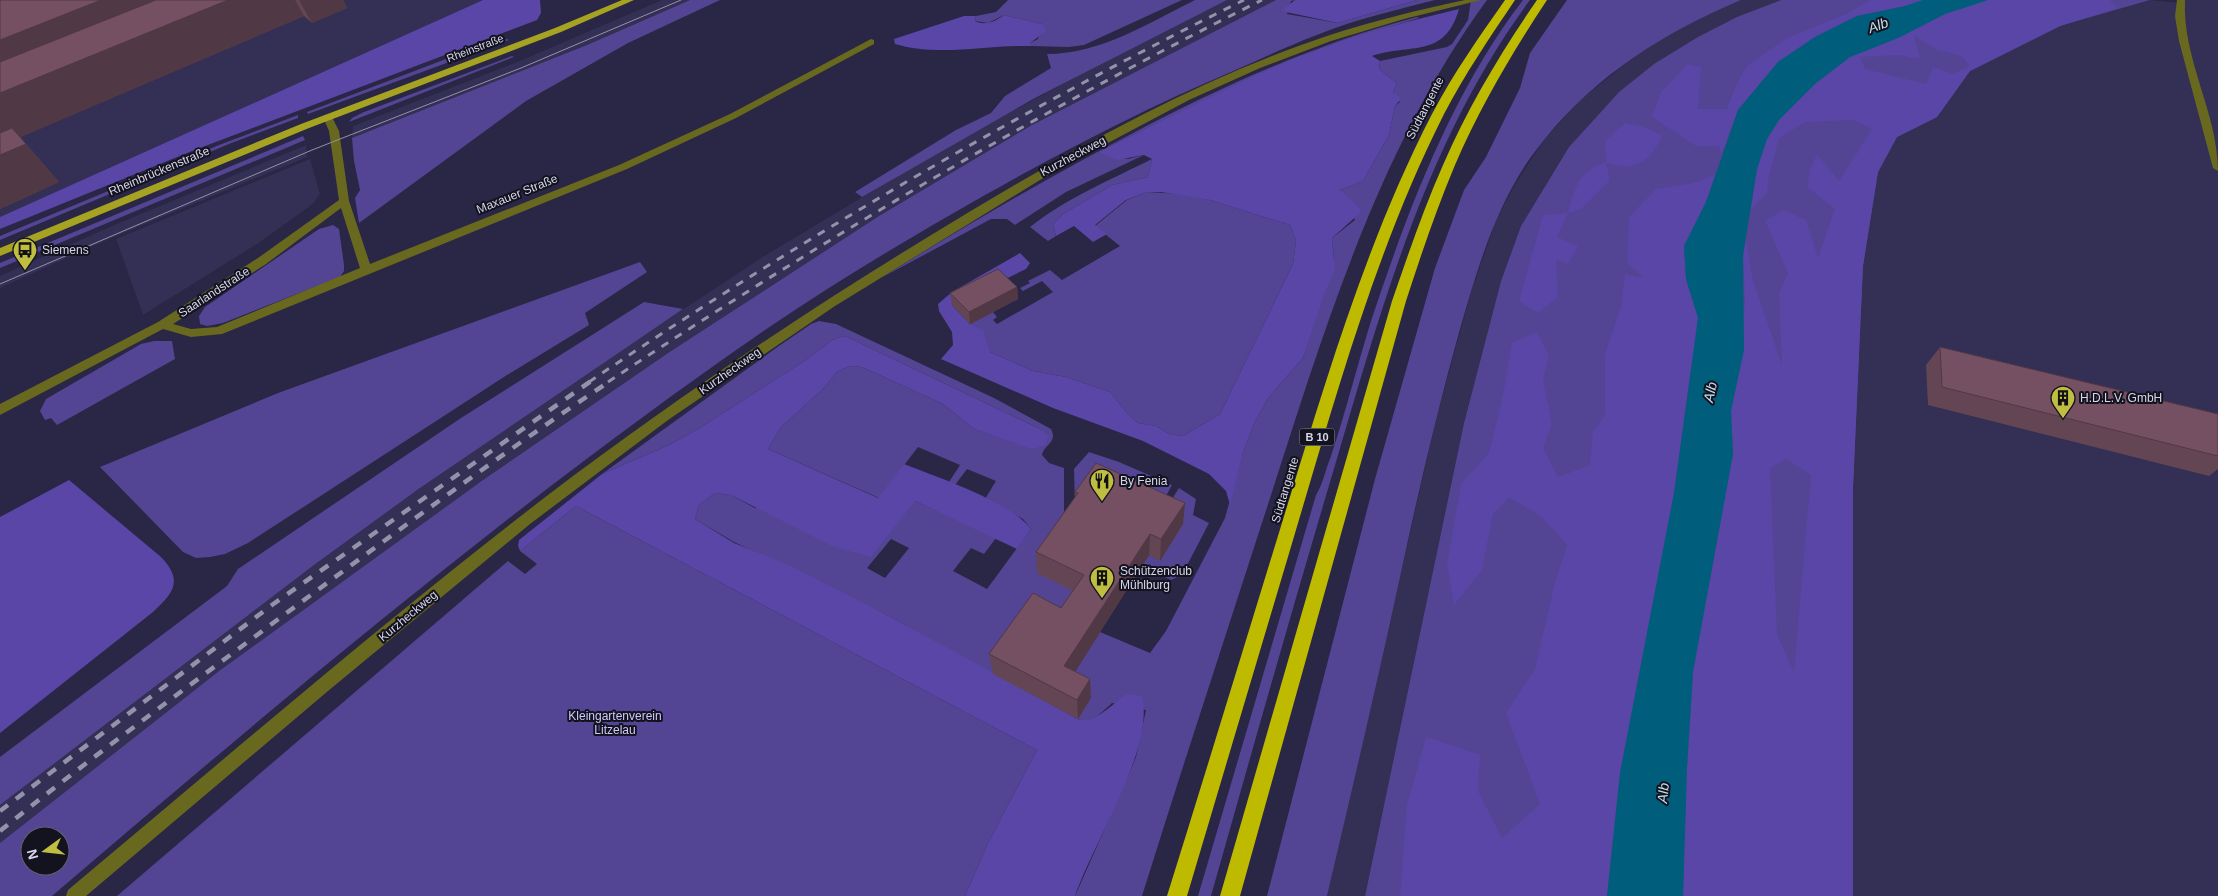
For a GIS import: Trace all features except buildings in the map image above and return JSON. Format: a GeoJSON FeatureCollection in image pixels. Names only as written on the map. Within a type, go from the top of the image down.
{"type":"FeatureCollection","features":[{"type":"Feature","properties":{"kind":"highway","name":"Südtangente"},"geometry":{"type":"LineString","coordinates":[[1177,896],[1327,403],[1366,284],[1389,223],[1425,140],[1455,82],[1486,32],[1510,0]]}},
{"type":"Feature","properties":{"kind":"highway"},"geometry":{"type":"LineString","coordinates":[[1230,896],[1402,293],[1457,145],[1518,33],[1542,0]]}},
{"type":"Feature","properties":{"kind":"main road","name":"Rheinstraße"},"geometry":{"type":"LineString","coordinates":[[328,117],[558,30],[630,0]]}},
{"type":"Feature","properties":{"kind":"main road","name":"Rheinbrückenstraße"},"geometry":{"type":"LineString","coordinates":[[0,252],[328,117]]}},
{"type":"Feature","properties":{"kind":"street","name":"Kurzheckweg"},"geometry":{"type":"LineString","coordinates":[[74,896],[496,542],[662,418],[821,309],[1052,167],[1146,118],[1300,49],[1368,25],[1477,0]]}},
{"type":"Feature","properties":{"kind":"street"},"geometry":{"type":"LineString","coordinates":[[2181,0],[2180,16],[2184,41],[2218,168]]}},
{"type":"Feature","properties":{"kind":"street","name":"Maxauer Straße"},"geometry":{"type":"LineString","coordinates":[[162,325],[191,333],[218,331],[623,167],[693,136],[871,42]]}},
{"type":"Feature","properties":{"kind":"street"},"geometry":{"type":"LineString","coordinates":[[328,117],[334,131],[344,201],[366,270]]}},
{"type":"Feature","properties":{"kind":"street","name":"Saarlandstraße"},"geometry":{"type":"LineString","coordinates":[[0,410],[162,325],[262,261],[344,201]]}},
{"type":"Feature","properties":{"kind":"shaded area"},"geometry":{"type":"Polygon","coordinates":[[[0,0],[483,0],[0,217],[0,0]]]}},
{"type":"Feature","properties":{"kind":"shaded area"},"geometry":{"type":"Polygon","coordinates":[[[483,0],[540,0],[541,13],[537,20],[192,151],[0,229],[0,217],[483,0]]]}},
{"type":"Feature","properties":{"kind":"shaded area"},"geometry":{"type":"Polygon","coordinates":[[[662,0],[690,0],[587,45],[352,138],[353,126],[522,60],[662,0]]]}},
{"type":"Feature","properties":{"kind":"shaded area"},"geometry":{"type":"Polygon","coordinates":[[[1227,0],[1276,0],[1032,125],[879,216],[671,351],[483,480],[219,671],[0,843],[0,805],[314,565],[420,488],[588,372],[766,255],[951,144],[1143,41],[1227,0]]]}},
{"type":"Feature","properties":{"kind":"shaded area"},"geometry":{"type":"Polygon","coordinates":[[[1295,0],[1417,0],[1338,23],[1281,11],[1295,0]]]}},
{"type":"Feature","properties":{"kind":"shaded area"},"geometry":{"type":"Polygon","coordinates":[[[1741,0],[1781,0],[1767,6],[1619,92],[1569,147],[1521,226],[1501,281],[1464,423],[1365,896],[1327,896],[1436,419],[1471,292],[1496,220],[1514,186],[1543,141],[1578,102],[1625,64],[1662,38],[1696,19],[1741,0]]]}},
{"type":"Feature","properties":{"kind":"shaded area"},"geometry":{"type":"Polygon","coordinates":[[[1870,0],[1923,0],[1905,6],[1857,16],[1815,37],[1778,62],[1738,110],[1721,155],[1719,146],[1696,146],[1652,117],[1661,92],[1688,64],[1701,67],[1698,109],[1727,109],[1736,85],[1747,66],[1787,38],[1846,14],[1870,0]]]}},
{"type":"Feature","properties":{"kind":"shaded area"},"geometry":{"type":"Polygon","coordinates":[[[1988,0],[2110,0],[2117,8],[2060,26],[1970,71],[1937,117],[1897,137],[1878,172],[1863,266],[1853,488],[1853,896],[1683,896],[1687,767],[1693,672],[1733,454],[1731,411],[1745,302],[1743,256],[1746,239],[1753,280],[1782,365],[1779,294],[1788,273],[1765,221],[1783,210],[1806,220],[1818,258],[1835,209],[1807,187],[1810,169],[1817,154],[1839,181],[1872,129],[1854,120],[1804,122],[1779,139],[1769,175],[1767,193],[1751,209],[1757,169],[1767,139],[1778,120],[1816,83],[1850,57],[1898,38],[1945,14],[1988,0]],[[1914,35],[1920,59],[1898,55],[1860,57],[1865,69],[1926,84],[1933,67],[1953,74],[1969,66],[1962,56],[1937,50],[1914,35]],[[1786,459],[1770,468],[1777,634],[1794,672],[1811,475],[1786,459]]]}},
{"type":"Feature","properties":{"kind":"shaded area"},"geometry":{"type":"Polygon","coordinates":[[[2150,0],[2180,3],[2181,0],[2218,0],[2218,896],[1853,896],[1853,488],[1863,266],[1878,172],[1897,137],[1937,117],[1970,71],[2060,26],[2150,0]]]}},
{"type":"Feature","properties":{"kind":"shaded area"},"geometry":{"type":"Polygon","coordinates":[[[1459,9],[1453,25],[1445,36],[1435,42],[1413,49],[1386,52],[1372,56],[1380,61],[1379,69],[1397,83],[1393,93],[1402,98],[1395,106],[1389,135],[1363,181],[1340,190],[1361,209],[1360,213],[1332,238],[1335,271],[1325,292],[1303,358],[1268,398],[1254,424],[1243,453],[1230,505],[1226,491],[1209,474],[1143,441],[1053,408],[941,359],[953,345],[952,332],[939,311],[938,304],[952,292],[1020,253],[1030,263],[1026,269],[952,305],[970,324],[983,330],[990,352],[1033,371],[1066,377],[1110,392],[1138,423],[1156,426],[1169,434],[1183,436],[1220,414],[1293,264],[1296,241],[1290,225],[1210,200],[1161,192],[1147,192],[1126,200],[1095,225],[1107,234],[1093,242],[1074,226],[1056,236],[1053,224],[1063,214],[1112,185],[1148,177],[1152,159],[1144,155],[1117,160],[1098,152],[1236,84],[1292,59],[1355,37],[1459,9]]]}},
{"type":"Feature","properties":{"kind":"shaded area"},"geometry":{"type":"Polygon","coordinates":[[[1004,15],[1042,24],[1046,29],[1045,32],[1030,43],[1030,46],[928,50],[895,44],[894,39],[964,16],[976,16],[975,21],[986,23],[997,20],[1004,15]]]}},
{"type":"Feature","properties":{"kind":"shaded area"},"geometry":{"type":"Polygon","coordinates":[[[1625,123],[1647,128],[1663,136],[1652,152],[1641,163],[1626,166],[1606,163],[1610,180],[1581,209],[1568,213],[1579,182],[1589,171],[1606,162],[1605,141],[1625,123]]]}},
{"type":"Feature","properties":{"kind":"shaded area"},"geometry":{"type":"Polygon","coordinates":[[[306,145],[307,157],[109,239],[0,288],[0,276],[112,226],[306,145]]]}},
{"type":"Feature","properties":{"kind":"shaded area"},"geometry":{"type":"Polygon","coordinates":[[[310,159],[320,194],[313,204],[257,244],[143,315],[116,239],[310,159]]]}},
{"type":"Feature","properties":{"kind":"shaded area"},"geometry":{"type":"Polygon","coordinates":[[[1715,175],[1706,202],[1684,246],[1686,279],[1698,318],[1674,493],[1620,773],[1607,896],[1400,896],[1407,805],[1426,737],[1480,755],[1478,791],[1502,838],[1540,804],[1506,713],[1535,669],[1555,582],[1567,545],[1542,517],[1509,497],[1493,514],[1482,570],[1454,605],[1447,564],[1461,484],[1489,453],[1503,395],[1512,343],[1537,332],[1549,356],[1543,380],[1552,424],[1543,448],[1558,477],[1590,465],[1593,431],[1605,415],[1605,354],[1621,307],[1625,274],[1644,278],[1627,263],[1629,217],[1656,189],[1694,183],[1715,175]]]}},
{"type":"Feature","properties":{"kind":"shaded area"},"geometry":{"type":"Polygon","coordinates":[[[1568,213],[1557,237],[1578,246],[1568,264],[1556,259],[1558,297],[1538,313],[1519,301],[1543,215],[1568,213]]]}},
{"type":"Feature","properties":{"kind":"shaded area"},"geometry":{"type":"Polygon","coordinates":[[[845,336],[1040,429],[1048,436],[1046,445],[1032,449],[974,429],[943,404],[862,367],[849,366],[837,372],[824,388],[780,428],[768,449],[878,498],[904,464],[953,483],[1007,509],[1031,529],[1017,549],[915,501],[871,557],[834,547],[731,495],[715,493],[699,505],[695,519],[734,543],[789,565],[889,616],[1078,719],[1084,720],[1097,716],[1127,694],[1142,696],[1144,718],[1140,742],[1131,769],[1075,896],[965,896],[988,843],[1037,750],[576,506],[520,551],[518,546],[519,540],[602,474],[669,445],[698,429],[806,360],[832,340],[845,336]]]}},
{"type":"Feature","properties":{"kind":"shaded area"},"geometry":{"type":"Polygon","coordinates":[[[69,480],[161,557],[172,573],[173,586],[166,599],[153,612],[0,733],[0,517],[69,480]]]}},
{"type":"Feature","properties":{"kind":"green space"},"geometry":{"type":"Polygon","coordinates":[[[690,0],[720,0],[628,43],[526,101],[359,223],[355,198],[360,190],[354,161],[352,138],[587,45],[690,0]]]}},
{"type":"Feature","properties":{"kind":"green space"},"geometry":{"type":"Polygon","coordinates":[[[1008,0],[1182,0],[1084,45],[1069,47],[1030,46],[1030,43],[1038,39],[1042,24],[1004,15],[988,23],[975,21],[976,16],[996,12],[1008,0]]]}},
{"type":"Feature","properties":{"kind":"green space"},"geometry":{"type":"Polygon","coordinates":[[[1195,0],[1227,0],[1035,98],[862,197],[855,192],[956,130],[991,113],[1005,96],[1051,68],[1047,54],[1067,53],[1105,43],[1124,36],[1195,0]]]}},
{"type":"Feature","properties":{"kind":"green space"},"geometry":{"type":"Polygon","coordinates":[[[1276,0],[1295,0],[1291,1],[1287,14],[1338,23],[1417,0],[1435,0],[1372,16],[1329,30],[1168,100],[1015,178],[850,275],[771,326],[677,392],[494,530],[315,674],[52,896],[0,896],[0,843],[20,827],[20,876],[70,876],[70,826],[22,826],[219,671],[483,480],[671,351],[879,216],[1032,125],[1276,0]]]}},
{"type":"Feature","properties":{"kind":"green space"},"geometry":{"type":"Polygon","coordinates":[[[1471,0],[1487,0],[1447,60],[1411,124],[1380,189],[1352,256],[1281,463],[1142,896],[1075,896],[1136,757],[1146,710],[1112,703],[1092,719],[1078,719],[1090,698],[1066,686],[1100,632],[1150,653],[1166,631],[1225,518],[1243,453],[1254,424],[1268,398],[1303,358],[1334,259],[1332,238],[1355,220],[1340,190],[1363,181],[1389,135],[1395,106],[1400,102],[1393,93],[1397,83],[1379,69],[1380,61],[1447,47],[1452,44],[1468,20],[1471,0]]]}},
{"type":"Feature","properties":{"kind":"green space"},"geometry":{"type":"Polygon","coordinates":[[[1523,0],[1530,0],[1495,52],[1464,107],[1437,164],[1391,281],[1288,624],[1211,896],[1198,896],[1316,495],[1323,481],[1371,321],[1400,237],[1416,195],[1453,114],[1497,36],[1523,0]]]}},
{"type":"Feature","properties":{"kind":"green space"},"geometry":{"type":"Polygon","coordinates":[[[1567,0],[1741,0],[1685,26],[1659,41],[1609,76],[1564,117],[1528,161],[1515,183],[1492,230],[1483,254],[1443,391],[1327,896],[1267,896],[1375,479],[1435,268],[1464,190],[1486,157],[1520,88],[1530,53],[1567,0]]]}},
{"type":"Feature","properties":{"kind":"green space"},"geometry":{"type":"Polygon","coordinates":[[[1781,0],[2150,0],[2060,26],[1970,71],[1937,117],[1897,137],[1878,172],[1863,266],[1853,488],[1853,896],[1365,896],[1464,423],[1501,281],[1521,226],[1569,147],[1619,92],[1654,64],[1698,37],[1737,17],[1781,0]]]}},
{"type":"Feature","properties":{"kind":"green space"},"geometry":{"type":"Polygon","coordinates":[[[1419,18],[1320,48],[1221,92],[1098,152],[1128,159],[1144,155],[1066,192],[1015,225],[1007,219],[991,219],[881,278],[1104,148],[1205,97],[1309,52],[1344,39],[1380,27],[1419,18]]]}},
{"type":"Feature","properties":{"kind":"green space"},"geometry":{"type":"Polygon","coordinates":[[[509,40],[308,114],[307,112],[480,46],[509,40]]]}},
{"type":"Feature","properties":{"kind":"green space"},"geometry":{"type":"Polygon","coordinates":[[[512,56],[514,57],[349,122],[352,118],[364,112],[512,56]]]}},
{"type":"Feature","properties":{"kind":"green space"},"geometry":{"type":"Polygon","coordinates":[[[298,115],[298,118],[229,144],[0,240],[0,236],[219,145],[298,115]]]}},
{"type":"Feature","properties":{"kind":"green space"},"geometry":{"type":"Polygon","coordinates":[[[303,136],[305,140],[0,268],[0,263],[303,136]]]}},
{"type":"Feature","properties":{"kind":"green space"},"geometry":{"type":"Polygon","coordinates":[[[1152,159],[1148,177],[1112,185],[1063,214],[1053,224],[1056,236],[1048,241],[1030,227],[1074,198],[1152,159]]]}},
{"type":"Feature","properties":{"kind":"green space"},"geometry":{"type":"Polygon","coordinates":[[[1147,192],[1181,194],[1210,200],[1290,225],[1296,241],[1293,264],[1220,414],[1183,436],[1169,434],[1156,426],[1138,423],[1110,392],[1066,377],[1033,371],[990,352],[970,324],[993,312],[997,317],[993,320],[997,324],[1053,292],[1042,281],[1023,291],[1020,288],[1030,283],[1028,281],[1050,270],[1062,280],[1120,246],[1095,226],[1127,200],[1147,192]]]}},
{"type":"Feature","properties":{"kind":"green space"},"geometry":{"type":"Polygon","coordinates":[[[333,225],[339,229],[344,265],[344,271],[340,277],[223,323],[207,326],[200,324],[199,316],[205,307],[319,229],[333,225]]]}},
{"type":"Feature","properties":{"kind":"green space"},"geometry":{"type":"Polygon","coordinates":[[[640,262],[647,272],[585,313],[589,325],[507,375],[248,543],[225,554],[196,558],[183,552],[100,467],[278,393],[640,262]]]}},
{"type":"Feature","properties":{"kind":"green space"},"geometry":{"type":"Polygon","coordinates":[[[644,302],[683,309],[420,488],[314,565],[0,805],[0,757],[227,586],[238,569],[461,418],[644,302]]]}},
{"type":"Feature","properties":{"kind":"green space"},"geometry":{"type":"Polygon","coordinates":[[[819,321],[836,324],[994,398],[1051,429],[1053,434],[1052,440],[1042,455],[1049,463],[1064,468],[1064,517],[1084,596],[993,674],[889,616],[734,542],[695,519],[699,505],[715,493],[731,495],[755,508],[915,501],[996,538],[984,554],[971,548],[953,571],[987,589],[1031,529],[1023,519],[985,499],[996,481],[967,469],[955,485],[949,482],[960,465],[918,447],[879,498],[768,449],[780,428],[824,388],[837,372],[849,366],[862,367],[943,404],[974,429],[1032,448],[1040,429],[845,336],[832,340],[806,360],[698,429],[669,445],[602,474],[811,324],[819,321]],[[891,539],[867,568],[885,578],[909,548],[891,539]]]}},
{"type":"Feature","properties":{"kind":"green space"},"geometry":{"type":"Polygon","coordinates":[[[154,341],[172,341],[175,359],[57,425],[51,418],[45,420],[40,411],[46,399],[141,344],[154,341]]]}},
{"type":"Feature","properties":{"kind":"green space"},"geometry":{"type":"Polygon","coordinates":[[[1089,452],[1119,462],[1172,485],[1166,496],[1075,508],[1074,469],[1089,452]]]}},
{"type":"Feature","properties":{"kind":"green space"},"geometry":{"type":"Polygon","coordinates":[[[1179,488],[1196,499],[1193,515],[1209,523],[1182,575],[1171,580],[1142,566],[1149,555],[1160,560],[1162,515],[1179,488]]]}},
{"type":"Feature","properties":{"kind":"green space","name":"Kleingartenverein Litzelau"},"geometry":{"type":"Polygon","coordinates":[[[576,506],[1037,750],[988,843],[965,896],[117,896],[508,561],[525,574],[537,564],[520,551],[576,506]]]}},
{"type":"Feature","properties":{"kind":"water","name":"Alb"},"geometry":{"type":"Polygon","coordinates":[[[1923,0],[1988,0],[1945,14],[1898,38],[1850,57],[1816,83],[1779,120],[1767,139],[1757,169],[1743,256],[1744,350],[1731,411],[1733,454],[1693,672],[1687,767],[1683,896],[1607,896],[1620,773],[1674,493],[1698,318],[1686,279],[1684,246],[1706,202],[1738,110],[1778,62],[1815,37],[1857,16],[1905,6],[1923,0]]]}},
{"type":"Feature","properties":{"kind":"tram line"},"geometry":{"type":"LineString","coordinates":[[0,284],[312,150],[521,68],[681,0]]}},
{"type":"Feature","properties":{"kind":"railway"},"geometry":{"type":"LineString","coordinates":[[589,382],[748,278],[910,180],[1075,87],[1244,0]]}},
{"type":"Feature","properties":{"kind":"railway"},"geometry":{"type":"LineString","coordinates":[[608,382],[767,279],[929,181],[1094,88],[1262,0]]}},
{"type":"Feature","properties":{"kind":"railway"},"geometry":{"type":"LineString","coordinates":[[0,811],[272,605],[591,381]]}},
{"type":"Feature","properties":{"kind":"railway"},"geometry":{"type":"LineString","coordinates":[[0,831],[135,726],[356,561],[610,381]]}},
{"type":"Feature","properties":{"kind":"place","name":"Siemens"},"geometry":{"type":"Point","coordinates":[25,271]}},
{"type":"Feature","properties":{"kind":"place","name":"H.D.L.V. GmbH"},"geometry":{"type":"Point","coordinates":[2063,419]}},
{"type":"Feature","properties":{"kind":"place","name":"By Fenia"},"geometry":{"type":"Point","coordinates":[1102,502]}},
{"type":"Feature","properties":{"kind":"place","name":"Schützenclub Mühlburg"},"geometry":{"type":"Point","coordinates":[1102,599]}}]}
